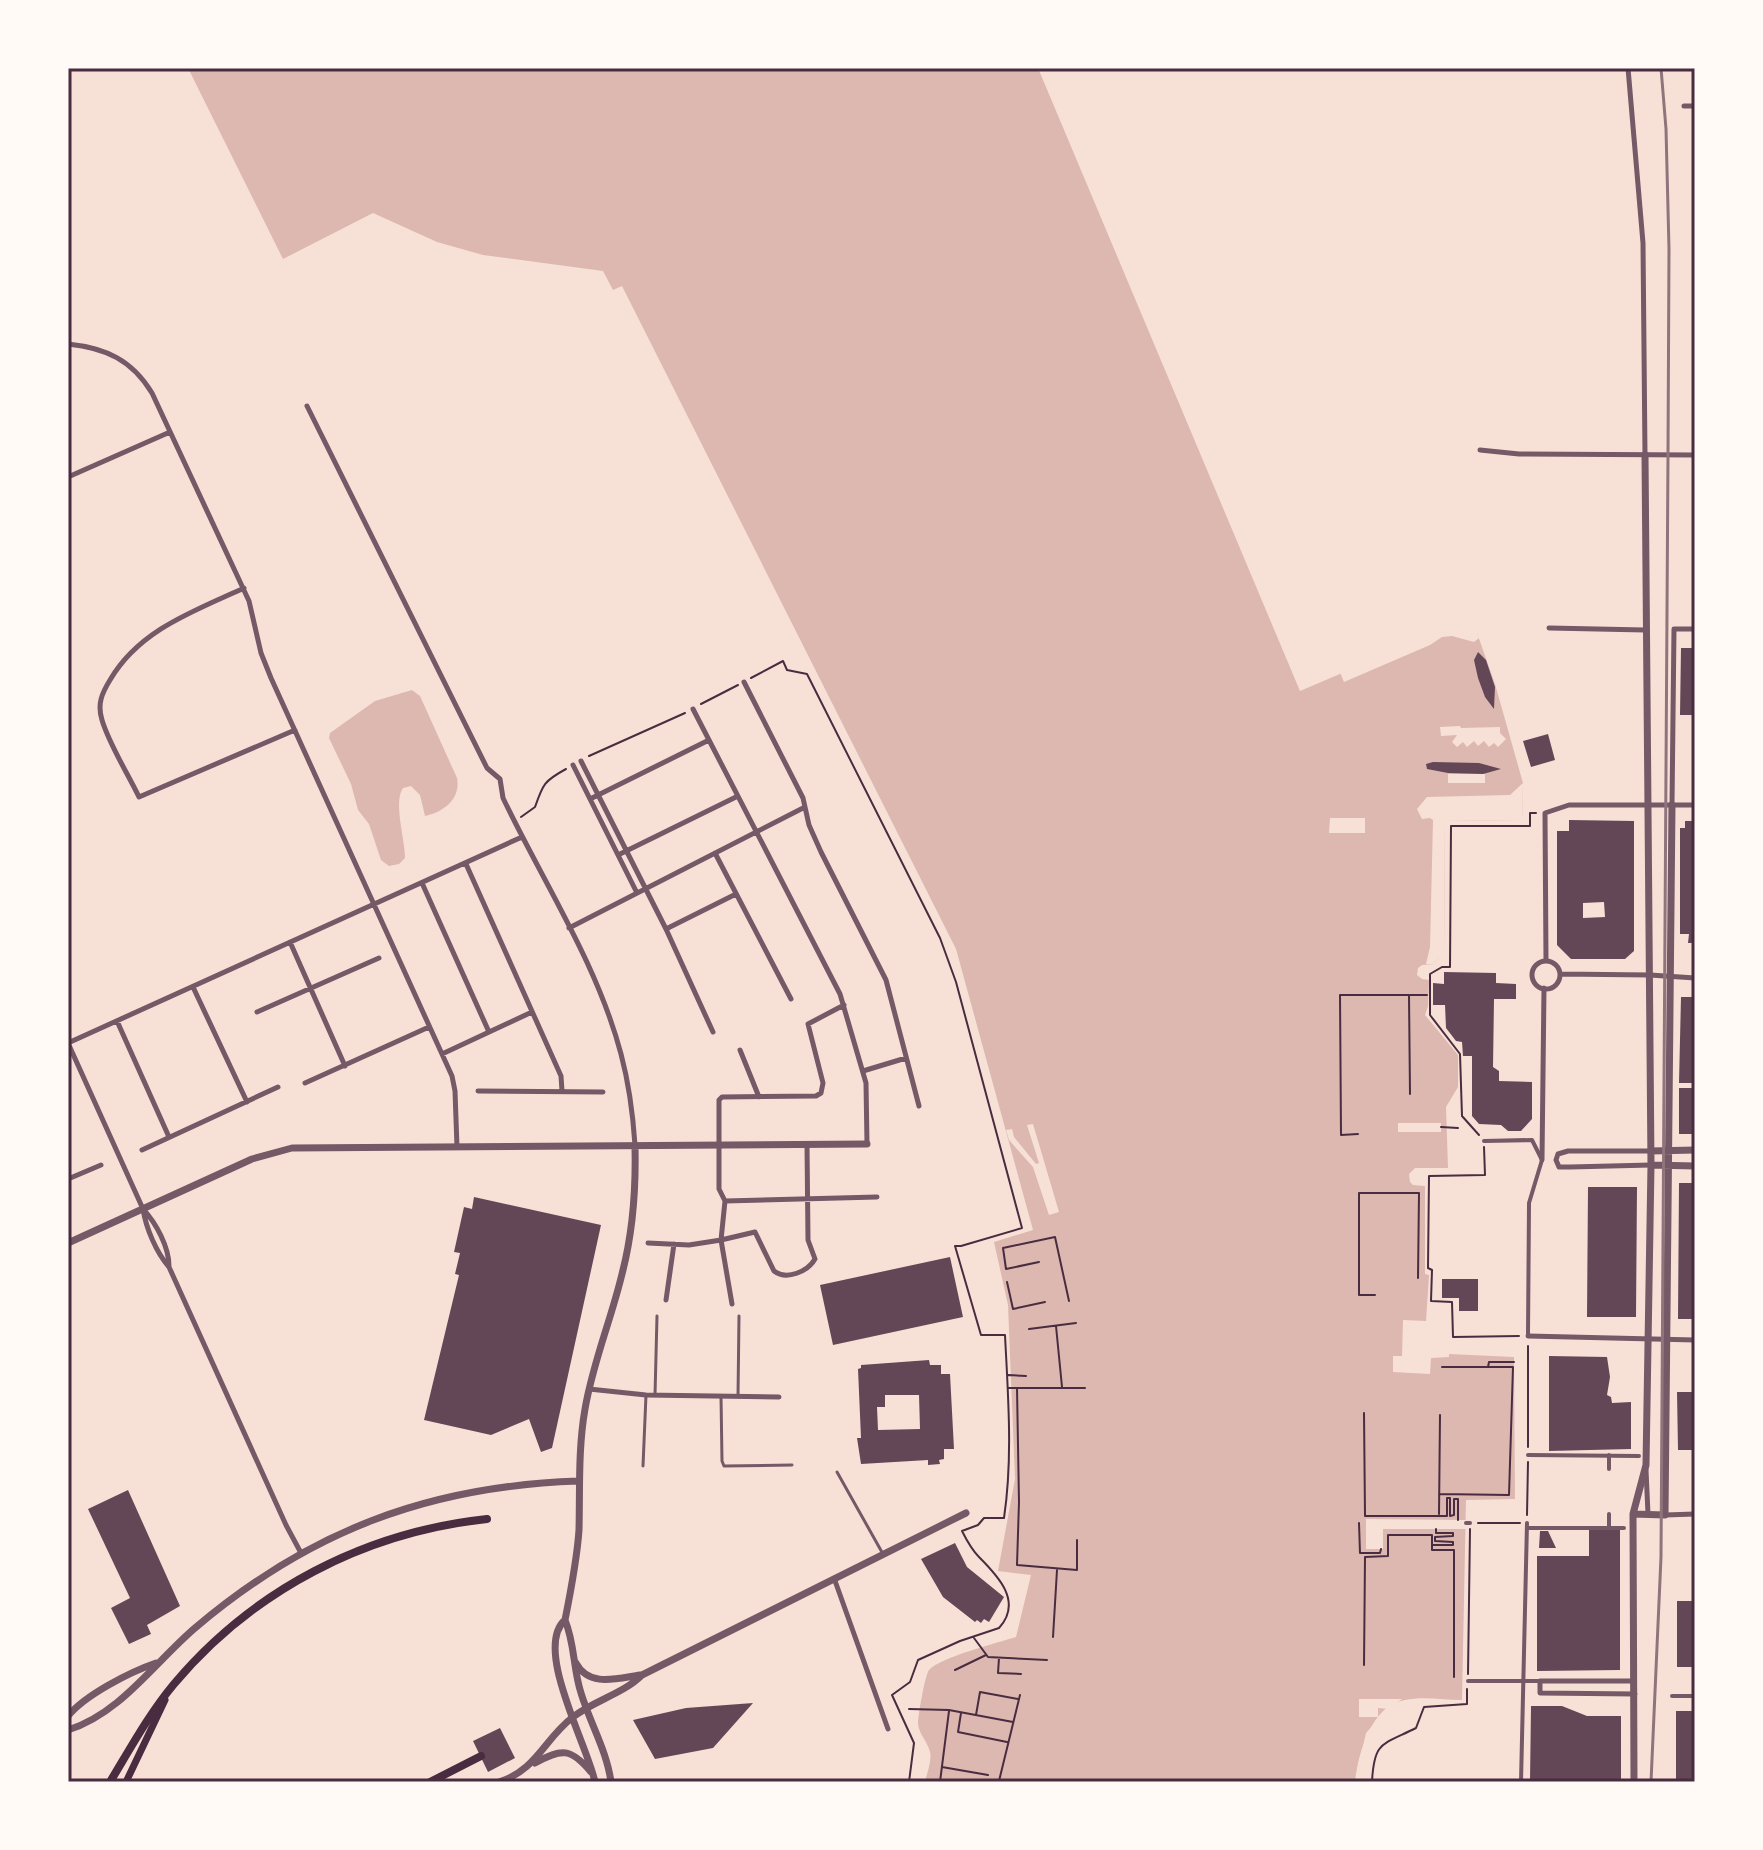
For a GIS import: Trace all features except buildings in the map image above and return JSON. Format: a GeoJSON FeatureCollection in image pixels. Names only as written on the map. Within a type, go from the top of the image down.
{"type":"FeatureCollection","features":[{"type":"Feature","properties":{"kind":"main road"},"geometry":{"type":"LineString","coordinates":[[110,1782],[146,1722],[169,1691],[230,1628],[275,1594],[310,1573],[383,1541],[442,1525],[487,1519]]}},
{"type":"Feature","properties":{"kind":"main road"},"geometry":{"type":"LineString","coordinates":[[126,1782],[169,1691]]}},
{"type":"Feature","properties":{"kind":"main road"},"geometry":{"type":"LineString","coordinates":[[430,1782],[481,1756]]}},
{"type":"Feature","properties":{"kind":"street"},"geometry":{"type":"LineString","coordinates":[[1628,68],[1643,243],[1651,1151],[1646,1340],[1648,1514]]}},
{"type":"Feature","properties":{"kind":"street"},"geometry":{"type":"LineString","coordinates":[[1684,106],[1695,106]]}},
{"type":"Feature","properties":{"kind":"street"},"geometry":{"type":"LineString","coordinates":[[68,344],[96,348],[128,363],[146,382],[244,588],[266,666],[442,1054],[455,1091],[457,1147]]}},
{"type":"Feature","properties":{"kind":"street"},"geometry":{"type":"LineString","coordinates":[[307,406],[487,768],[500,779],[503,798],[598,990],[617,1038],[629,1092],[635,1147],[635,1192],[620,1285],[588,1389],[578,1481],[577,1551],[565,1620],[586,1707],[606,1758],[611,1782]]}},
{"type":"Feature","properties":{"kind":"street"},"geometry":{"type":"LineString","coordinates":[[68,477],[170,432]]}},
{"type":"Feature","properties":{"kind":"street"},"geometry":{"type":"LineString","coordinates":[[1480,450],[1519,454],[1695,455]]}},
{"type":"Feature","properties":{"kind":"street"},"geometry":{"type":"LineString","coordinates":[[244,588],[172,622],[146,638],[115,671],[100,697],[102,720],[139,797],[295,730]]}},
{"type":"Feature","properties":{"kind":"street"},"geometry":{"type":"LineString","coordinates":[[1549,628],[1645,630]]}},
{"type":"Feature","properties":{"kind":"street"},"geometry":{"type":"LineString","coordinates":[[1665,1515],[1674,629],[1695,629]]}},
{"type":"Feature","properties":{"kind":"street"},"geometry":{"type":"LineString","coordinates":[[744,682],[805,807],[816,842],[886,980],[919,1106]]}},
{"type":"Feature","properties":{"kind":"street"},"geometry":{"type":"LineString","coordinates":[[68,1243],[252,1159],[280,1150],[306,1147],[867,1144],[868,1096],[844,1005],[693,709]]}},
{"type":"Feature","properties":{"kind":"street"},"geometry":{"type":"LineString","coordinates":[[590,799],[709,740]]}},
{"type":"Feature","properties":{"kind":"street"},"geometry":{"type":"LineString","coordinates":[[581,761],[666,929],[713,1032]]}},
{"type":"Feature","properties":{"kind":"street"},"geometry":{"type":"LineString","coordinates":[[573,765],[637,893]]}},
{"type":"Feature","properties":{"kind":"street"},"geometry":{"type":"LineString","coordinates":[[618,855],[738,796]]}},
{"type":"Feature","properties":{"kind":"street"},"geometry":{"type":"LineString","coordinates":[[1546,961],[1545,813],[1569,805],[1695,805]]}},
{"type":"Feature","properties":{"kind":"street"},"geometry":{"type":"LineString","coordinates":[[569,928],[805,807]]}},
{"type":"Feature","properties":{"kind":"street"},"geometry":{"type":"LineString","coordinates":[[301,1553],[169,1267],[162,1259],[143,1209],[68,1043],[522,837]]}},
{"type":"Feature","properties":{"kind":"street"},"geometry":{"type":"LineString","coordinates":[[715,853],[791,999]]}},
{"type":"Feature","properties":{"kind":"street"},"geometry":{"type":"LineString","coordinates":[[466,864],[561,1076],[562,1091]]}},
{"type":"Feature","properties":{"kind":"street"},"geometry":{"type":"LineString","coordinates":[[422,883],[489,1032]]}},
{"type":"Feature","properties":{"kind":"street"},"geometry":{"type":"LineString","coordinates":[[666,929],[736,894]]}},
{"type":"Feature","properties":{"kind":"street"},"geometry":{"type":"LineString","coordinates":[[290,942],[345,1066]]}},
{"type":"Feature","properties":{"kind":"street"},"geometry":{"type":"LineString","coordinates":[[257,1012],[379,958]]}},
{"type":"Feature","properties":{"kind":"street"},"geometry":{"type":"LineString","coordinates":[[1546,961],[1557,966],[1560,974],[1555,985],[1544,988],[1534,981],[1532,973],[1539,963],[1546,961]]}},
{"type":"Feature","properties":{"kind":"street"},"geometry":{"type":"LineString","coordinates":[[1560,974],[1695,978]]}},
{"type":"Feature","properties":{"kind":"street"},"geometry":{"type":"LineString","coordinates":[[193,987],[247,1102]]}},
{"type":"Feature","properties":{"kind":"street"},"geometry":{"type":"LineString","coordinates":[[1544,988],[1542,1160],[1529,1203],[1528,1336],[1695,1340]]}},
{"type":"Feature","properties":{"kind":"street"},"geometry":{"type":"LineString","coordinates":[[732,1304],[721,1240],[725,1201],[719,1189],[719,1100],[722,1097],[816,1096],[821,1093],[823,1083],[808,1024],[844,1005]]}},
{"type":"Feature","properties":{"kind":"street"},"geometry":{"type":"LineString","coordinates":[[442,1054],[532,1012]]}},
{"type":"Feature","properties":{"kind":"street"},"geometry":{"type":"LineString","coordinates":[[117,1021],[169,1138]]}},
{"type":"Feature","properties":{"kind":"street"},"geometry":{"type":"LineString","coordinates":[[305,1083],[429,1027]]}},
{"type":"Feature","properties":{"kind":"street"},"geometry":{"type":"LineString","coordinates":[[740,1050],[759,1097]]}},
{"type":"Feature","properties":{"kind":"street"},"geometry":{"type":"LineString","coordinates":[[863,1071],[906,1058]]}},
{"type":"Feature","properties":{"kind":"street"},"geometry":{"type":"LineString","coordinates":[[142,1150],[278,1087]]}},
{"type":"Feature","properties":{"kind":"street"},"geometry":{"type":"LineString","coordinates":[[478,1091],[603,1092]]}},
{"type":"Feature","properties":{"kind":"street"},"geometry":{"type":"LineString","coordinates":[[1484,1141],[1532,1140],[1542,1160]]}},
{"type":"Feature","properties":{"kind":"street"},"geometry":{"type":"LineString","coordinates":[[648,1243],[721,1240],[755,1232],[774,1271],[779,1275],[786,1276],[806,1269],[816,1256],[808,1240],[807,1145]]}},
{"type":"Feature","properties":{"kind":"street"},"geometry":{"type":"LineString","coordinates":[[1695,1150],[1568,1151],[1558,1154],[1556,1160],[1559,1167],[1695,1166]]}},
{"type":"Feature","properties":{"kind":"street"},"geometry":{"type":"LineString","coordinates":[[1542,1160],[1556,1160]]}},
{"type":"Feature","properties":{"kind":"street"},"geometry":{"type":"LineString","coordinates":[[68,1167],[70,1178],[101,1165]]}},
{"type":"Feature","properties":{"kind":"street"},"geometry":{"type":"LineString","coordinates":[[725,1201],[877,1197]]}},
{"type":"Feature","properties":{"kind":"street"},"geometry":{"type":"LineString","coordinates":[[666,1300],[674,1244]]}},
{"type":"Feature","properties":{"kind":"street"},"geometry":{"type":"LineString","coordinates":[[588,1389],[646,1395],[779,1397]]}},
{"type":"Feature","properties":{"kind":"street"},"geometry":{"type":"LineString","coordinates":[[1528,1455],[1639,1456]]}},
{"type":"Feature","properties":{"kind":"street"},"geometry":{"type":"LineString","coordinates":[[1609,1455],[1609,1469]]}},
{"type":"Feature","properties":{"kind":"street"},"geometry":{"type":"LineString","coordinates":[[1634,1782],[1633,1514],[1646,1465]]}},
{"type":"Feature","properties":{"kind":"street"},"geometry":{"type":"LineString","coordinates":[[68,1730],[84,1725],[108,1709],[214,1613],[301,1553],[355,1526],[437,1498],[515,1484],[578,1481]]}},
{"type":"Feature","properties":{"kind":"street"},"geometry":{"type":"LineString","coordinates":[[529,1766],[572,1717],[586,1707],[632,1685],[642,1675],[966,1513]]}},
{"type":"Feature","properties":{"kind":"street"},"geometry":{"type":"LineString","coordinates":[[1609,1514],[1609,1528]]}},
{"type":"Feature","properties":{"kind":"street"},"geometry":{"type":"LineString","coordinates":[[1633,1514],[1695,1514]]}},
{"type":"Feature","properties":{"kind":"street"},"geometry":{"type":"LineString","coordinates":[[1521,1782],[1527,1525],[1624,1528]]}},
{"type":"Feature","properties":{"kind":"street"},"geometry":{"type":"LineString","coordinates":[[834,1578],[888,1729]]}},
{"type":"Feature","properties":{"kind":"street"},"geometry":{"type":"LineString","coordinates":[[565,1620],[559,1626],[557,1664],[561,1689],[595,1779]]}},
{"type":"Feature","properties":{"kind":"street"},"geometry":{"type":"LineString","coordinates":[[573,1655],[577,1667],[590,1678],[642,1675]]}},
{"type":"Feature","properties":{"kind":"street"},"geometry":{"type":"LineString","coordinates":[[68,1716],[123,1677],[158,1663]]}},
{"type":"Feature","properties":{"kind":"street"},"geometry":{"type":"LineString","coordinates":[[1468,1681],[1634,1681]]}},
{"type":"Feature","properties":{"kind":"street"},"geometry":{"type":"LineString","coordinates":[[1540,1681],[1540,1693],[1635,1694]]}},
{"type":"Feature","properties":{"kind":"street"},"geometry":{"type":"LineString","coordinates":[[1672,1696],[1695,1696]]}},
{"type":"Feature","properties":{"kind":"street"},"geometry":{"type":"LineString","coordinates":[[499,1782],[556,1753],[570,1753],[582,1760],[595,1779]]}},
{"type":"Feature","properties":{"kind":"lane"},"geometry":{"type":"LineString","coordinates":[[655,1395],[657,1316]]}},
{"type":"Feature","properties":{"kind":"lane"},"geometry":{"type":"LineString","coordinates":[[738,1396],[739,1316]]}},
{"type":"Feature","properties":{"kind":"lane"},"geometry":{"type":"LineString","coordinates":[[643,1466],[646,1395]]}},
{"type":"Feature","properties":{"kind":"lane"},"geometry":{"type":"LineString","coordinates":[[721,1396],[724,1466],[792,1465]]}},
{"type":"Feature","properties":{"kind":"lane"},"geometry":{"type":"LineString","coordinates":[[837,1472],[883,1554]]}},
{"type":"Feature","properties":{"kind":"path"},"geometry":{"type":"LineString","coordinates":[[581,761],[693,709],[783,661],[787,670],[807,674],[940,938],[956,982],[1022,1228],[955,1246],[981,1335],[1005,1335],[1007,1375],[1009,1487],[1004,1518],[984,1518],[978,1525],[962,1531],[970,1546],[998,1575],[1009,1597],[1007,1614],[999,1628],[918,1660],[910,1682],[892,1695],[914,1743],[909,1782]]}},
{"type":"Feature","properties":{"kind":"path"},"geometry":{"type":"LineString","coordinates":[[514,821],[532,811],[546,780],[573,765]]}},
{"type":"Feature","properties":{"kind":"path"},"geometry":{"type":"LineString","coordinates":[[1372,1782],[1373,1758],[1381,1745],[1420,1725],[1424,1707],[1467,1704],[1468,1523],[1527,1525],[1528,1336],[1453,1337],[1452,1302],[1431,1301],[1432,1270],[1428,1268],[1429,1176],[1485,1175],[1484,1141],[1462,1116],[1460,1054],[1430,1015],[1430,974],[1442,967],[1450,967],[1451,826],[1530,826],[1530,813],[1545,813]]}},
{"type":"Feature","properties":{"kind":"path"},"geometry":{"type":"LineString","coordinates":[[1358,1134],[1341,1135],[1340,995],[1427,995]]}},
{"type":"Feature","properties":{"kind":"path"},"geometry":{"type":"LineString","coordinates":[[1409,995],[1410,1094]]}},
{"type":"Feature","properties":{"kind":"path"},"geometry":{"type":"LineString","coordinates":[[1441,1127],[1458,1128]]}},
{"type":"Feature","properties":{"kind":"path"},"geometry":{"type":"LineString","coordinates":[[1401,1188],[1401,1193]]}},
{"type":"Feature","properties":{"kind":"path"},"geometry":{"type":"LineString","coordinates":[[1375,1295],[1359,1295],[1359,1193],[1419,1193],[1418,1278]]}},
{"type":"Feature","properties":{"kind":"path"},"geometry":{"type":"LineString","coordinates":[[1006,1269],[1003,1248],[1055,1237],[1069,1301]]}},
{"type":"Feature","properties":{"kind":"path"},"geometry":{"type":"LineString","coordinates":[[999,1270],[1039,1262]]}},
{"type":"Feature","properties":{"kind":"path"},"geometry":{"type":"LineString","coordinates":[[1007,1282],[1013,1309]]}},
{"type":"Feature","properties":{"kind":"path"},"geometry":{"type":"LineString","coordinates":[[1008,1310],[1045,1302]]}},
{"type":"Feature","properties":{"kind":"path"},"geometry":{"type":"LineString","coordinates":[[1029,1329],[1076,1323]]}},
{"type":"Feature","properties":{"kind":"path"},"geometry":{"type":"LineString","coordinates":[[1056,1326],[1062,1388]]}},
{"type":"Feature","properties":{"kind":"path"},"geometry":{"type":"LineString","coordinates":[[1488,1367],[1489,1362],[1514,1362]]}},
{"type":"Feature","properties":{"kind":"path"},"geometry":{"type":"LineString","coordinates":[[1439,1494],[1509,1495],[1513,1367],[1442,1367]]}},
{"type":"Feature","properties":{"kind":"path"},"geometry":{"type":"LineString","coordinates":[[1007,1375],[1026,1376]]}},
{"type":"Feature","properties":{"kind":"path"},"geometry":{"type":"LineString","coordinates":[[1007,1388],[1085,1388]]}},
{"type":"Feature","properties":{"kind":"path"},"geometry":{"type":"LineString","coordinates":[[1017,1388],[1017,1565],[1077,1570],[1077,1540]]}},
{"type":"Feature","properties":{"kind":"path"},"geometry":{"type":"LineString","coordinates":[[1364,1413],[1365,1516],[1447,1516],[1447,1498],[1450,1498],[1450,1516],[1454,1515],[1454,1499],[1458,1499],[1458,1520]]}},
{"type":"Feature","properties":{"kind":"path"},"geometry":{"type":"LineString","coordinates":[[1439,1516],[1440,1415]]}},
{"type":"Feature","properties":{"kind":"path"},"geometry":{"type":"LineString","coordinates":[[1359,1523],[1360,1553],[1380,1553],[1381,1549]]}},
{"type":"Feature","properties":{"kind":"path"},"geometry":{"type":"LineString","coordinates":[[1432,1545],[1453,1545],[1453,1542],[1435,1541],[1435,1537],[1453,1536],[1453,1533],[1436,1533],[1436,1529]]}},
{"type":"Feature","properties":{"kind":"path"},"geometry":{"type":"LineString","coordinates":[[1364,1665],[1365,1557],[1388,1556],[1388,1535],[1432,1535],[1432,1550],[1454,1550],[1454,1677]]}},
{"type":"Feature","properties":{"kind":"path"},"geometry":{"type":"LineString","coordinates":[[1053,1637],[1057,1568]]}},
{"type":"Feature","properties":{"kind":"path"},"geometry":{"type":"LineString","coordinates":[[973,1636],[986,1655]]}},
{"type":"Feature","properties":{"kind":"path"},"geometry":{"type":"LineString","coordinates":[[955,1670],[986,1655],[1047,1660]]}},
{"type":"Feature","properties":{"kind":"path"},"geometry":{"type":"LineString","coordinates":[[999,1658],[998,1673],[1021,1674]]}},
{"type":"Feature","properties":{"kind":"path"},"geometry":{"type":"LineString","coordinates":[[976,1715],[980,1692],[1020,1697],[999,1781]]}},
{"type":"Feature","properties":{"kind":"path"},"geometry":{"type":"LineString","coordinates":[[909,1709],[949,1710],[1013,1722]]}},
{"type":"Feature","properties":{"kind":"path"},"geometry":{"type":"LineString","coordinates":[[940,1782],[949,1710]]}},
{"type":"Feature","properties":{"kind":"path"},"geometry":{"type":"LineString","coordinates":[[961,1712],[958,1732],[1009,1742]]}},
{"type":"Feature","properties":{"kind":"path"},"geometry":{"type":"LineString","coordinates":[[942,1767],[988,1775]]}},
{"type":"Feature","properties":{"kind":"shaded area"},"geometry":{"type":"Polygon","coordinates":[[[188,68],[1038,68],[1300,691],[1443,630],[1477,633],[1523,783],[1522,821],[1445,820],[1444,956],[1439,956],[1434,964],[1422,965],[1417,975],[1429,980],[1425,1015],[1458,1055],[1458,1168],[1425,1168],[1425,1274],[1429,1275],[1426,1321],[1403,1320],[1402,1356],[1393,1356],[1393,1372],[1430,1374],[1431,1358],[1449,1357],[1449,1354],[1514,1357],[1515,1499],[1466,1500],[1462,1700],[1412,1699],[1393,1704],[1383,1711],[1368,1732],[1355,1782],[925,1782],[930,1755],[918,1723],[929,1670],[957,1655],[1016,1637],[1031,1575],[998,1571],[1015,1479],[1008,1305],[994,1242],[1033,1230],[956,949],[622,286],[613,290],[603,271],[483,255],[437,242],[373,213],[283,259],[188,68]]]}},
{"type":"Feature","properties":{"kind":"shaded area"},"geometry":{"type":"Polygon","coordinates":[[[412,690],[420,696],[458,785],[450,803],[425,816],[420,795],[411,786],[403,788],[399,811],[405,858],[399,864],[389,866],[381,860],[369,824],[358,810],[351,784],[329,738],[330,733],[375,701],[412,690]]]}},
{"type":"Feature","properties":{"kind":"pier"},"geometry":{"type":"Polygon","coordinates":[[[1454,624],[1475,628],[1479,638],[1474,642],[1452,636],[1442,637],[1344,682],[1339,670],[1441,626],[1454,624]]]}},
{"type":"Feature","properties":{"kind":"pier"},"geometry":{"type":"Polygon","coordinates":[[[1440,727],[1500,727],[1500,733],[1506,739],[1498,747],[1494,743],[1489,747],[1484,741],[1478,746],[1474,741],[1467,747],[1463,742],[1457,747],[1452,742],[1457,735],[1441,736],[1440,727]]]}},
{"type":"Feature","properties":{"kind":"pier"},"geometry":{"type":"Polygon","coordinates":[[[1448,774],[1485,774],[1485,783],[1448,783],[1448,774]]]}},
{"type":"Feature","properties":{"kind":"pier"},"geometry":{"type":"Polygon","coordinates":[[[1523,783],[1522,821],[1445,820],[1444,956],[1439,956],[1434,964],[1426,964],[1430,947],[1433,820],[1422,819],[1417,809],[1427,797],[1510,795],[1523,783]]]}},
{"type":"Feature","properties":{"kind":"pier"},"geometry":{"type":"Polygon","coordinates":[[[1330,818],[1365,818],[1365,833],[1329,833],[1330,818]]]}},
{"type":"Feature","properties":{"kind":"pier"},"geometry":{"type":"Polygon","coordinates":[[[1458,1087],[1458,1168],[1448,1168],[1446,1107],[1458,1087]]]}},
{"type":"Feature","properties":{"kind":"pier"},"geometry":{"type":"Polygon","coordinates":[[[1398,1123],[1441,1123],[1441,1132],[1398,1132],[1398,1123]]]}},
{"type":"Feature","properties":{"kind":"pier"},"geometry":{"type":"Polygon","coordinates":[[[1033,1124],[1059,1212],[1049,1215],[1033,1167],[1009,1140],[1006,1130],[1012,1129],[1014,1137],[1036,1164],[1039,1163],[1027,1125],[1033,1124]]]}},
{"type":"Feature","properties":{"kind":"pier"},"geometry":{"type":"Polygon","coordinates":[[[1415,1168],[1425,1168],[1425,1186],[1410,1182],[1409,1174],[1415,1168]]]}},
{"type":"Feature","properties":{"kind":"pier"},"geometry":{"type":"Polygon","coordinates":[[[1366,1519],[1466,1520],[1466,1529],[1383,1529],[1383,1549],[1366,1549],[1366,1519]]]}},
{"type":"Feature","properties":{"kind":"pier"},"geometry":{"type":"Polygon","coordinates":[[[1359,1699],[1402,1699],[1391,1707],[1396,1708],[1370,1735],[1359,1782],[1355,1782],[1366,1733],[1388,1709],[1378,1708],[1378,1717],[1359,1717],[1359,1699]]]}},
{"type":"Feature","properties":{"kind":"railway"},"geometry":{"type":"LineString","coordinates":[[1651,1782],[1661,1557],[1668,455],[1669,249],[1661,68]]}}]}
